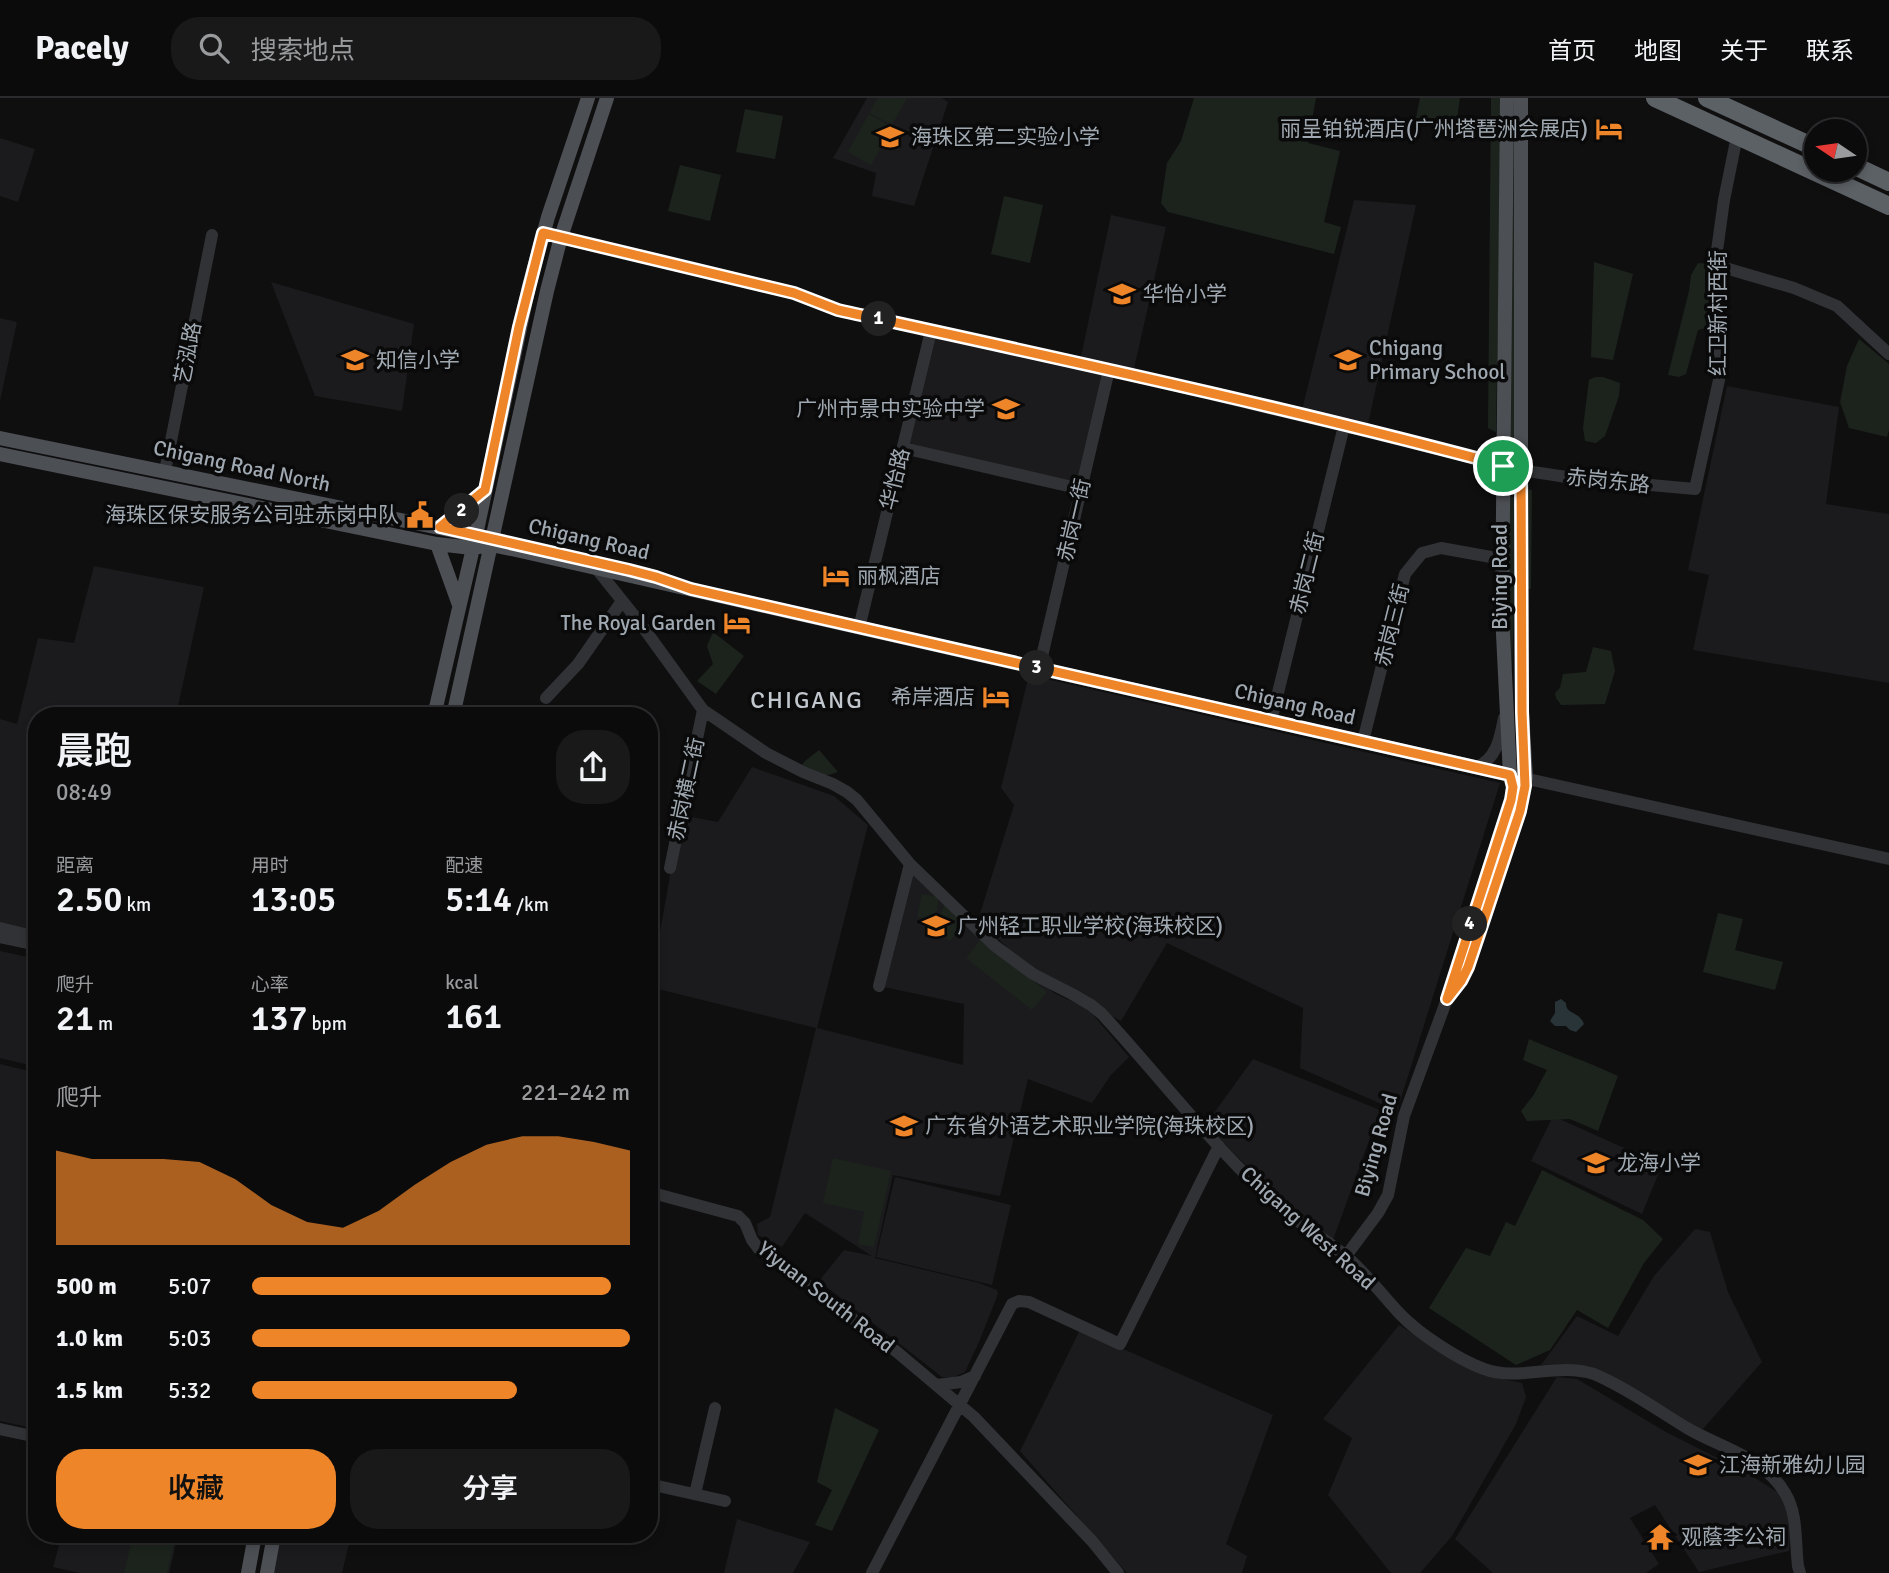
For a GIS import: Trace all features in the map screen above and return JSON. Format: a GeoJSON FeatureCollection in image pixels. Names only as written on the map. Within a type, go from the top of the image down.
{"type":"FeatureCollection","features":[{"type":"Feature","properties":{"kind":"highway"},"geometry":{"type":"LineString","coordinates":[[1655,98],[1889,206]]}},
{"type":"Feature","properties":{"kind":"highway"},"geometry":{"type":"LineString","coordinates":[[1707,98],[1804,142]]}},
{"type":"Feature","properties":{"kind":"highway"},"geometry":{"type":"LineString","coordinates":[[1867,172],[1889,182]]}},
{"type":"Feature","properties":{"kind":"main road"},"geometry":{"type":"LineString","coordinates":[[436,707],[519,327],[543,233],[588,98]]}},
{"type":"Feature","properties":{"kind":"main road"},"geometry":{"type":"LineString","coordinates":[[455,707],[540,321],[570,206],[607,98]]}},
{"type":"Feature","properties":{"kind":"main road","name":"Biying Road"},"geometry":{"type":"LineString","coordinates":[[1507,98],[1502,559],[1503,651],[1510,775]]}},
{"type":"Feature","properties":{"kind":"main road","name":"Biying Road"},"geometry":{"type":"LineString","coordinates":[[1521,98],[1522,712],[1525,778]]}},
{"type":"Feature","properties":{"kind":"main road"},"geometry":{"type":"LineString","coordinates":[[553,201],[570,206]]}},
{"type":"Feature","properties":{"kind":"main road"},"geometry":{"type":"LineString","coordinates":[[543,233],[561,237]]}},
{"type":"Feature","properties":{"kind":"main road","name":"Chigang Road North"},"geometry":{"type":"LineString","coordinates":[[0,438],[440,527],[474,542]]}},
{"type":"Feature","properties":{"kind":"main road","name":"Chigang Road North"},"geometry":{"type":"LineString","coordinates":[[0,454],[437,544],[474,542]]}},
{"type":"Feature","properties":{"kind":"main road"},"geometry":{"type":"LineString","coordinates":[[440,527],[485,490]]}},
{"type":"Feature","properties":{"kind":"main road","name":"Chigang Road"},"geometry":{"type":"LineString","coordinates":[[474,542],[492,542],[656,577],[691,589]]}},
{"type":"Feature","properties":{"kind":"main road","name":"Chigang Road"},"geometry":{"type":"LineString","coordinates":[[492,542],[596,568],[1510,775]]}},
{"type":"Feature","properties":{"kind":"main road"},"geometry":{"type":"LineString","coordinates":[[437,544],[459,606]]}},
{"type":"Feature","properties":{"kind":"main road"},"geometry":{"type":"LineString","coordinates":[[248,1573],[254,1543]]}},
{"type":"Feature","properties":{"kind":"main road"},"geometry":{"type":"LineString","coordinates":[[267,1573],[273,1543]]}},
{"type":"Feature","properties":{"kind":"street","name":"红卫新村西街"},"geometry":{"type":"LineString","coordinates":[[1695,489],[1719,380],[1715,265],[1737,136]]}},
{"type":"Feature","properties":{"kind":"street","name":"艺泓路"},"geometry":{"type":"LineString","coordinates":[[165,471],[212,235]]}},
{"type":"Feature","properties":{"kind":"street","name":"赤岗东路"},"geometry":{"type":"LineString","coordinates":[[561,237],[794,293],[838,310],[1109,370],[1521,470],[1573,478],[1695,489]]}},
{"type":"Feature","properties":{"kind":"street"},"geometry":{"type":"LineString","coordinates":[[1715,265],[1794,288],[1837,306],[1889,354]]}},
{"type":"Feature","properties":{"kind":"street","name":"华怡路"},"geometry":{"type":"LineString","coordinates":[[859,628],[931,331]]}},
{"type":"Feature","properties":{"kind":"street","name":"赤岗一街"},"geometry":{"type":"LineString","coordinates":[[1039,669],[1109,370]]}},
{"type":"Feature","properties":{"kind":"street","name":"赤岗二街"},"geometry":{"type":"LineString","coordinates":[[1271,721],[1344,426]]}},
{"type":"Feature","properties":{"kind":"street"},"geometry":{"type":"LineString","coordinates":[[902,447],[1081,489]]}},
{"type":"Feature","properties":{"kind":"street","name":"赤岗三街"},"geometry":{"type":"LineString","coordinates":[[1363,741],[1405,574],[1422,553],[1441,548],[1502,559]]}},
{"type":"Feature","properties":{"kind":"street","name":"Chigang West Road"},"geometry":{"type":"LineString","coordinates":[[596,568],[703,710],[766,754],[847,792],[872,817],[910,864],[1012,960],[1082,999],[1102,1014],[1219,1146],[1271,1199],[1346,1256],[1402,1317],[1473,1365],[1498,1373],[1560,1369],[1594,1374],[1691,1431],[1755,1463],[1770,1475],[1789,1502],[1794,1517],[1800,1573]]}},
{"type":"Feature","properties":{"kind":"street"},"geometry":{"type":"LineString","coordinates":[[546,698],[578,664],[622,601]]}},
{"type":"Feature","properties":{"kind":"street"},"geometry":{"type":"LineString","coordinates":[[1477,767],[1486,763],[1495,750],[1506,707]]}},
{"type":"Feature","properties":{"kind":"street","name":"赤岗横二街"},"geometry":{"type":"LineString","coordinates":[[670,868],[703,710]]}},
{"type":"Feature","properties":{"kind":"street","name":"Chigang Road"},"geometry":{"type":"LineString","coordinates":[[1510,775],[1889,859]]}},
{"type":"Feature","properties":{"kind":"street","name":"Biying Road"},"geometry":{"type":"LineString","coordinates":[[1346,1256],[1388,1195],[1404,1116],[1447,999],[1511,800],[1513,787],[1510,775]]}},
{"type":"Feature","properties":{"kind":"street","name":"Biying Road"},"geometry":{"type":"LineString","coordinates":[[1447,999],[1468,967],[1520,811],[1525,778]]}},
{"type":"Feature","properties":{"kind":"street"},"geometry":{"type":"LineString","coordinates":[[879,986],[910,864]]}},
{"type":"Feature","properties":{"kind":"street"},"geometry":{"type":"LineString","coordinates":[[0,928],[28,935]]}},
{"type":"Feature","properties":{"kind":"street"},"geometry":{"type":"LineString","coordinates":[[0,937],[28,943]]}},
{"type":"Feature","properties":{"kind":"street"},"geometry":{"type":"LineString","coordinates":[[872,1573],[1013,1304],[1019,1300],[1029,1302],[1120,1344],[1219,1146]]}},
{"type":"Feature","properties":{"kind":"street","name":"Yiyuan South Road"},"geometry":{"type":"LineString","coordinates":[[658,1194],[738,1216],[745,1223],[758,1248],[867,1329],[961,1404],[1092,1541],[1118,1573]]}},
{"type":"Feature","properties":{"kind":"street"},"geometry":{"type":"LineString","coordinates":[[937,1385],[961,1382],[975,1376]]}},
{"type":"Feature","properties":{"kind":"street"},"geometry":{"type":"LineString","coordinates":[[695,1494],[715,1408]]}},
{"type":"Feature","properties":{"kind":"street"},"geometry":{"type":"LineString","coordinates":[[0,1429],[28,1435]]}},
{"type":"Feature","properties":{"kind":"street"},"geometry":{"type":"LineString","coordinates":[[658,1486],[725,1500]]}},
{"type":"Feature","properties":{"kind":"shaded area","name":"海珠区第二实验小学"},"geometry":{"type":"Polygon","coordinates":[[[867,98],[942,98],[948,102],[914,206],[872,196],[876,173],[833,158],[867,98]]]}},
{"type":"Feature","properties":{"kind":"shaded area"},"geometry":{"type":"Polygon","coordinates":[[[878,98],[907,98],[892,125],[869,113],[878,98]]]}},
{"type":"Feature","properties":{"kind":"shaded area"},"geometry":{"type":"Polygon","coordinates":[[[1194,98],[1316,98],[1308,143],[1340,151],[1324,222],[1341,227],[1334,254],[1168,212],[1161,203],[1167,163],[1181,141],[1194,98]]]}},
{"type":"Feature","properties":{"kind":"shaded area"},"geometry":{"type":"Polygon","coordinates":[[[1420,98],[1460,98],[1456,127],[1416,118],[1420,98]]]}},
{"type":"Feature","properties":{"kind":"shaded area"},"geometry":{"type":"Polygon","coordinates":[[[1491,98],[1502,98],[1496,432],[1488,428],[1491,98]]]}},
{"type":"Feature","properties":{"kind":"shaded area"},"geometry":{"type":"Polygon","coordinates":[[[1509,98],[1519,98],[1518,457],[1506,457],[1509,98]]]}},
{"type":"Feature","properties":{"kind":"shaded area"},"geometry":{"type":"Polygon","coordinates":[[[745,109],[783,116],[775,159],[736,152],[745,109]]]}},
{"type":"Feature","properties":{"kind":"shaded area"},"geometry":{"type":"Polygon","coordinates":[[[869,114],[892,127],[871,165],[848,152],[869,114]]]}},
{"type":"Feature","properties":{"kind":"shaded area"},"geometry":{"type":"Polygon","coordinates":[[[0,138],[35,149],[18,202],[0,196],[0,138]]]}},
{"type":"Feature","properties":{"kind":"shaded area"},"geometry":{"type":"Polygon","coordinates":[[[680,165],[721,175],[710,221],[668,211],[680,165]]]}},
{"type":"Feature","properties":{"kind":"shaded area"},"geometry":{"type":"Polygon","coordinates":[[[1004,196],[1043,205],[1030,263],[991,254],[1004,196]]]}},
{"type":"Feature","properties":{"kind":"shaded area","name":"Chigang Primary School"},"geometry":{"type":"Polygon","coordinates":[[[1354,200],[1416,205],[1368,424],[1302,410],[1354,200]]]}},
{"type":"Feature","properties":{"kind":"shaded area","name":"华怡小学"},"geometry":{"type":"Polygon","coordinates":[[[1111,215],[1166,227],[1133,373],[1080,361],[1111,215]]]}},
{"type":"Feature","properties":{"kind":"shaded area"},"geometry":{"type":"Polygon","coordinates":[[[1594,262],[1633,274],[1613,360],[1591,357],[1594,262]]]}},
{"type":"Feature","properties":{"kind":"shaded area"},"geometry":{"type":"Polygon","coordinates":[[[1698,263],[1711,264],[1711,327],[1698,330],[1686,374],[1679,377],[1668,375],[1691,275],[1698,263]]]}},
{"type":"Feature","properties":{"kind":"shaded area","name":"知信小学"},"geometry":{"type":"Polygon","coordinates":[[[271,282],[414,324],[402,411],[315,396],[271,282]]]}},
{"type":"Feature","properties":{"kind":"shaded area"},"geometry":{"type":"Polygon","coordinates":[[[0,318],[17,322],[0,401],[0,318]]]}},
{"type":"Feature","properties":{"kind":"shaded area","name":"广州市景中实验中学"},"geometry":{"type":"Polygon","coordinates":[[[934,334],[1106,373],[1077,485],[907,445],[934,334]]]}},
{"type":"Feature","properties":{"kind":"shaded area"},"geometry":{"type":"Polygon","coordinates":[[[1859,339],[1889,364],[1887,437],[1849,428],[1840,402],[1847,366],[1859,339]]]}},
{"type":"Feature","properties":{"kind":"shaded area"},"geometry":{"type":"Polygon","coordinates":[[[1595,377],[1620,383],[1619,396],[1605,436],[1596,443],[1585,441],[1583,428],[1589,380],[1595,377]]]}},
{"type":"Feature","properties":{"kind":"shaded area"},"geometry":{"type":"Polygon","coordinates":[[[1727,386],[1839,407],[1826,504],[1889,514],[1889,683],[1693,650],[1709,575],[1688,570],[1727,386]]]}},
{"type":"Feature","properties":{"kind":"shaded area"},"geometry":{"type":"Polygon","coordinates":[[[1523,489],[1532,490],[1531,589],[1524,589],[1523,489]]]}},
{"type":"Feature","properties":{"kind":"shaded area"},"geometry":{"type":"Polygon","coordinates":[[[1505,496],[1518,497],[1512,669],[1506,659],[1505,496]]]}},
{"type":"Feature","properties":{"kind":"shaded area"},"geometry":{"type":"Polygon","coordinates":[[[94,566],[204,587],[178,706],[182,707],[28,707],[28,932],[0,926],[0,719],[17,724],[38,638],[74,643],[94,566]]]}},
{"type":"Feature","properties":{"kind":"shaded area"},"geometry":{"type":"Polygon","coordinates":[[[713,632],[744,656],[716,694],[697,681],[713,664],[707,646],[713,632]]]}},
{"type":"Feature","properties":{"kind":"shaded area"},"geometry":{"type":"Polygon","coordinates":[[[1593,647],[1611,651],[1615,671],[1605,704],[1561,705],[1555,693],[1560,688],[1563,674],[1586,672],[1593,647]]]}},
{"type":"Feature","properties":{"kind":"shaded area"},"geometry":{"type":"Polygon","coordinates":[[[1029,675],[1500,783],[1397,1111],[1300,1068],[1303,1008],[1167,943],[1121,1021],[1034,973],[978,920],[1014,805],[1001,788],[1029,675]]]}},
{"type":"Feature","properties":{"kind":"shaded area"},"geometry":{"type":"Polygon","coordinates":[[[819,750],[838,772],[822,777],[800,768],[819,750]]]}},
{"type":"Feature","properties":{"kind":"shaded area"},"geometry":{"type":"Polygon","coordinates":[[[752,767],[834,796],[868,825],[817,1028],[963,1065],[964,1004],[879,986],[909,866],[1054,993],[1088,1009],[1129,1057],[1111,1075],[1092,1103],[1028,1079],[1000,1196],[893,1175],[875,1258],[979,1283],[997,1290],[998,1294],[965,1372],[951,1378],[942,1377],[819,1281],[844,1250],[872,1256],[805,1213],[782,1247],[758,1235],[757,1224],[770,1217],[816,1028],[658,989],[658,943],[681,815],[718,822],[752,767]]]}},
{"type":"Feature","properties":{"kind":"shaded area"},"geometry":{"type":"Polygon","coordinates":[[[922,894],[939,897],[935,921],[917,917],[922,894]]]}},
{"type":"Feature","properties":{"kind":"shaded area"},"geometry":{"type":"Polygon","coordinates":[[[945,903],[965,923],[950,941],[935,927],[945,903]]]}},
{"type":"Feature","properties":{"kind":"shaded area"},"geometry":{"type":"Polygon","coordinates":[[[1718,913],[1743,919],[1735,950],[1783,962],[1775,990],[1703,972],[1718,913]]]}},
{"type":"Feature","properties":{"kind":"shaded area"},"geometry":{"type":"Polygon","coordinates":[[[981,939],[1047,992],[1032,1010],[966,958],[981,939]]]}},
{"type":"Feature","properties":{"kind":"shaded area"},"geometry":{"type":"Polygon","coordinates":[[[0,951],[28,957],[28,1065],[0,1058],[0,951]]]}},
{"type":"Feature","properties":{"kind":"shaded area"},"geometry":{"type":"Polygon","coordinates":[[[1561,999],[1584,1024],[1576,1032],[1566,1026],[1555,1026],[1550,1021],[1555,1013],[1555,1002],[1561,999]]]}},
{"type":"Feature","properties":{"kind":"shaded area"},"geometry":{"type":"Polygon","coordinates":[[[1529,1039],[1618,1076],[1598,1131],[1570,1119],[1527,1121],[1521,1111],[1533,1096],[1547,1070],[1523,1060],[1529,1039]]]}},
{"type":"Feature","properties":{"kind":"shaded area"},"geometry":{"type":"Polygon","coordinates":[[[1253,1059],[1380,1110],[1333,1240],[1291,1213],[1206,1124],[1253,1059]]]}},
{"type":"Feature","properties":{"kind":"shaded area"},"geometry":{"type":"Polygon","coordinates":[[[0,1064],[28,1071],[28,1427],[0,1421],[0,1064]]]}},
{"type":"Feature","properties":{"kind":"shaded area","name":"龙海小学"},"geometry":{"type":"Polygon","coordinates":[[[1553,1116],[1662,1165],[1642,1214],[1531,1161],[1553,1116]]]}},
{"type":"Feature","properties":{"kind":"shaded area"},"geometry":{"type":"Polygon","coordinates":[[[833,1158],[891,1171],[874,1247],[858,1244],[864,1212],[823,1203],[833,1158]]]}},
{"type":"Feature","properties":{"kind":"shaded area"},"geometry":{"type":"Polygon","coordinates":[[[1542,1170],[1643,1220],[1663,1239],[1644,1263],[1608,1328],[1577,1310],[1550,1350],[1516,1365],[1429,1308],[1466,1248],[1490,1256],[1506,1222],[1515,1226],[1542,1170]]]}},
{"type":"Feature","properties":{"kind":"shaded area"},"geometry":{"type":"Polygon","coordinates":[[[895,1177],[1011,1205],[992,1285],[876,1257],[895,1177]]]}},
{"type":"Feature","properties":{"kind":"shaded area"},"geometry":{"type":"Polygon","coordinates":[[[1695,1229],[1710,1232],[1728,1292],[1762,1362],[1702,1430],[1596,1370],[1573,1364],[1541,1365],[1577,1316],[1618,1336],[1654,1276],[1695,1229]]]}},
{"type":"Feature","properties":{"kind":"shaded area"},"geometry":{"type":"Polygon","coordinates":[[[1399,1325],[1482,1375],[1522,1383],[1526,1397],[1516,1424],[1452,1536],[1420,1573],[1391,1573],[1328,1495],[1352,1438],[1323,1419],[1399,1325]]]}},
{"type":"Feature","properties":{"kind":"shaded area"},"geometry":{"type":"Polygon","coordinates":[[[1080,1330],[1273,1415],[1226,1544],[1247,1556],[1242,1573],[1127,1573],[1020,1451],[1080,1330]]]}},
{"type":"Feature","properties":{"kind":"shaded area"},"geometry":{"type":"Polygon","coordinates":[[[1557,1377],[1577,1379],[1666,1432],[1749,1474],[1783,1496],[1791,1525],[1789,1551],[1699,1572],[1655,1505],[1630,1518],[1659,1564],[1646,1573],[1493,1573],[1455,1539],[1557,1377]]]}},
{"type":"Feature","properties":{"kind":"shaded area"},"geometry":{"type":"Polygon","coordinates":[[[835,1408],[879,1430],[832,1531],[815,1525],[832,1490],[817,1482],[835,1408]]]}},
{"type":"Feature","properties":{"kind":"shaded area"},"geometry":{"type":"Polygon","coordinates":[[[737,1519],[810,1542],[793,1573],[724,1573],[737,1519]]]}},
{"type":"Feature","properties":{"kind":"shaded area"},"geometry":{"type":"Polygon","coordinates":[[[60,1543],[176,1543],[169,1573],[80,1573],[53,1567],[60,1543]]]}},
{"type":"Feature","properties":{"kind":"shaded area"},"geometry":{"type":"Polygon","coordinates":[[[131,1543],[174,1543],[167,1573],[124,1573],[131,1543]]]}},
{"type":"Feature","properties":{"kind":"shaded area"},"geometry":{"type":"Polygon","coordinates":[[[276,1543],[349,1543],[342,1573],[270,1573],[276,1543]]]}},
{"type":"Feature","properties":{"kind":"place","name":"丽呈铂锐酒店(广州塔琶洲会展店)"},"geometry":{"type":"Point","coordinates":[1609,129]}},
{"type":"Feature","properties":{"kind":"place","name":"海珠区第二实验小学"},"geometry":{"type":"Point","coordinates":[890,137]}},
{"type":"Feature","properties":{"kind":"place","name":"华怡小学"},"geometry":{"type":"Point","coordinates":[1122,294]}},
{"type":"Feature","properties":{"kind":"place","name":"知信小学"},"geometry":{"type":"Point","coordinates":[355,360]}},
{"type":"Feature","properties":{"kind":"place","name":"Chigang Primary School"},"geometry":{"type":"Point","coordinates":[1348,360]}},
{"type":"Feature","properties":{"kind":"place","name":"广州市景中实验中学"},"geometry":{"type":"Point","coordinates":[1006,409]}},
{"type":"Feature","properties":{"kind":"place","name":"海珠区保安服务公司驻赤岗中队"},"geometry":{"type":"Point","coordinates":[420,515]}},
{"type":"Feature","properties":{"kind":"place","name":"丽枫酒店"},"geometry":{"type":"Point","coordinates":[836,576]}},
{"type":"Feature","properties":{"kind":"place","name":"The Royal Garden"},"geometry":{"type":"Point","coordinates":[737,623]}},
{"type":"Feature","properties":{"kind":"place","name":"希岸酒店"},"geometry":{"type":"Point","coordinates":[996,697]}},
{"type":"Feature","properties":{"kind":"place","name":"广州轻工职业学校(海珠校区)"},"geometry":{"type":"Point","coordinates":[936,926]}},
{"type":"Feature","properties":{"kind":"place","name":"广东省外语艺术职业学院(海珠校区)"},"geometry":{"type":"Point","coordinates":[904,1126]}},
{"type":"Feature","properties":{"kind":"place","name":"龙海小学"},"geometry":{"type":"Point","coordinates":[1596,1163]}},
{"type":"Feature","properties":{"kind":"place","name":"江海新雅幼儿园"},"geometry":{"type":"Point","coordinates":[1698,1465]}},
{"type":"Feature","properties":{"kind":"place","name":"观蔭李公祠"},"geometry":{"type":"Point","coordinates":[1660,1537]}},
{"type":"Feature","properties":{"kind":"district","name":"CHIGANG"},"geometry":{"type":"Point","coordinates":[807,700]}},
{"type":"Feature","properties":{"kind":"route"},"geometry":{"type":"LineString","coordinates":[[543,233],[794,293],[838,310],[1135,376],[1503,466],[1521,470],[1525,786],[1520,811],[1468,967],[1447,999],[1511,800],[1513,787],[1510,775],[691,589],[629,570],[440,527],[485,490],[519,327],[543,233]]}}]}
